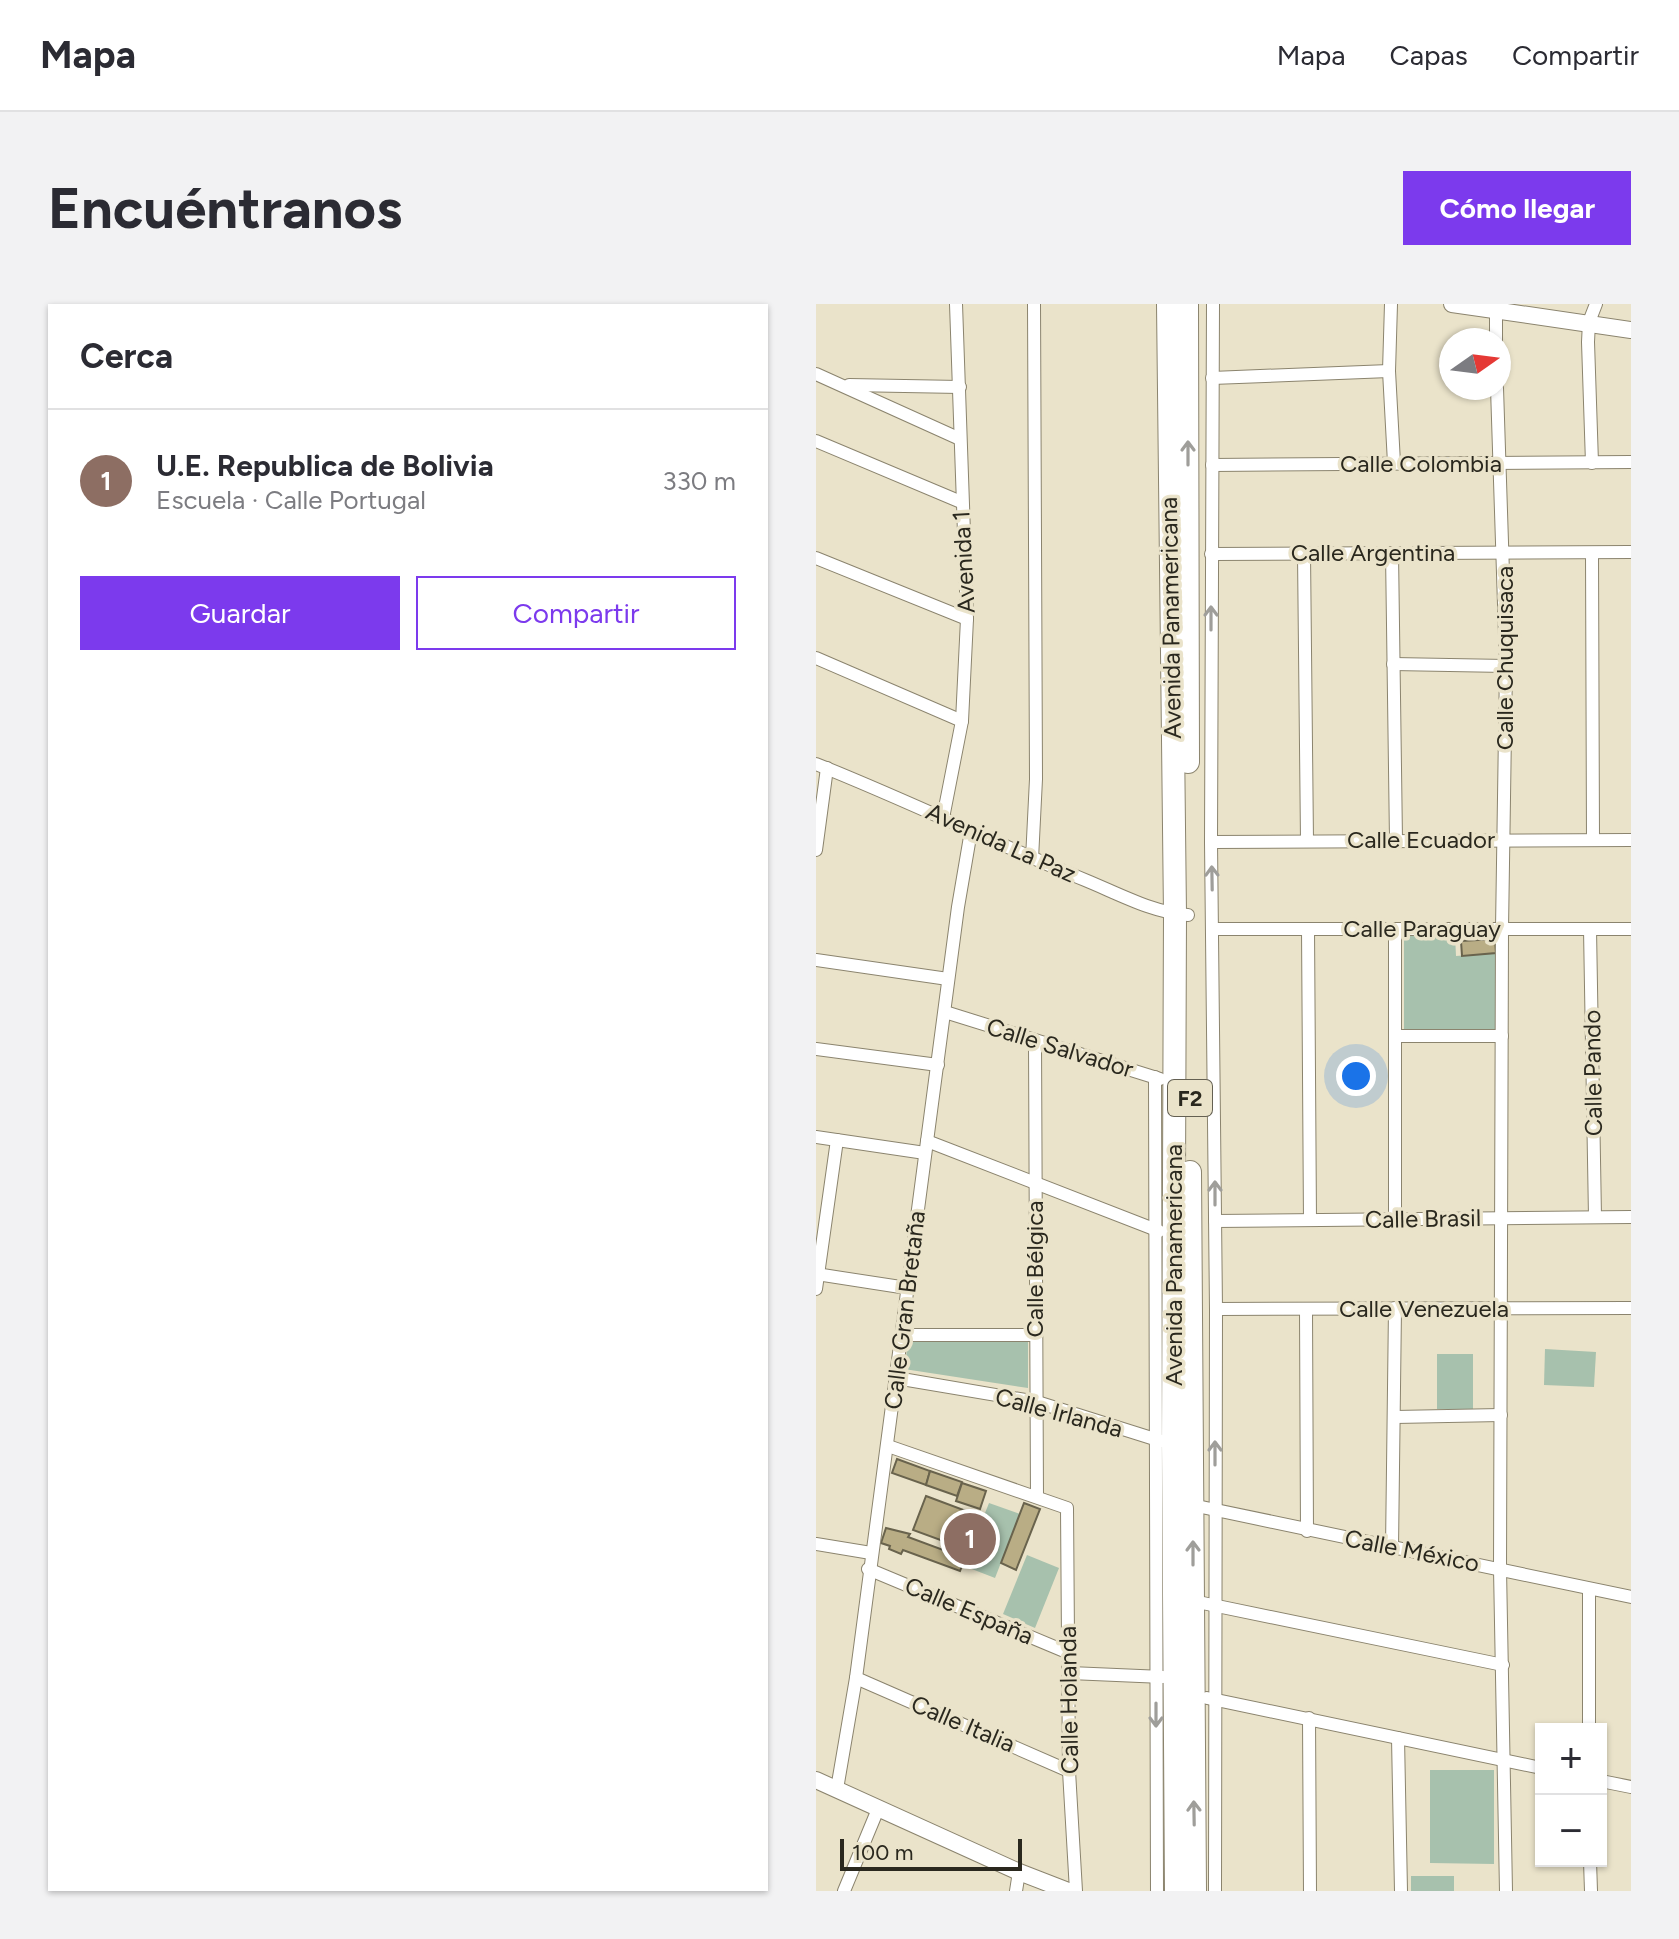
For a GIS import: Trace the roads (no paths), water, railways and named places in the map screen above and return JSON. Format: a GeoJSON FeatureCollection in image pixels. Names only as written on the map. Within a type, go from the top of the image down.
{"type":"FeatureCollection","features":[{"type":"Feature","properties":{"kind":"highway","name":"Avenida Panamericana"},"geometry":{"type":"LineString","coordinates":[[1168,304],[1192,1505],[1203,1603],[1203,1697],[1195,1891]]}},
{"type":"Feature","properties":{"kind":"highway","name":"Avenida Panamericana"},"geometry":{"type":"LineString","coordinates":[[1176,1891],[1165,1677],[1165,1080],[1182,915],[1187,304]]}},
{"type":"Feature","properties":{"kind":"street","name":"Avenida 1"},"geometry":{"type":"LineString","coordinates":[[943,818],[962,721],[967,619],[956,304]]}},
{"type":"Feature","properties":{"kind":"street"},"geometry":{"type":"LineString","coordinates":[[1032,859],[1036,763],[1034,304]]}},
{"type":"Feature","properties":{"kind":"street","name":"Avenida Panamericana"},"geometry":{"type":"LineString","coordinates":[[1203,1603],[1215,1511],[1211,842],[1213,304]]}},
{"type":"Feature","properties":{"kind":"street"},"geometry":{"type":"LineString","coordinates":[[1391,304],[1389,371],[1394,463]]}},
{"type":"Feature","properties":{"kind":"street"},"geometry":{"type":"LineString","coordinates":[[1452,304],[1496,310],[1545,311],[1631,330]]}},
{"type":"Feature","properties":{"kind":"street"},"geometry":{"type":"LineString","coordinates":[[1592,463],[1589,322],[1596,304]]}},
{"type":"Feature","properties":{"kind":"street"},"geometry":{"type":"LineString","coordinates":[[1496,310],[1496,328]]}},
{"type":"Feature","properties":{"kind":"street"},"geometry":{"type":"LineString","coordinates":[[1212,378],[1389,371]]}},
{"type":"Feature","properties":{"kind":"street"},"geometry":{"type":"LineString","coordinates":[[816,374],[960,439]]}},
{"type":"Feature","properties":{"kind":"street"},"geometry":{"type":"LineString","coordinates":[[842,385],[960,387]]}},
{"type":"Feature","properties":{"kind":"street","name":"Calle Chuquisaca"},"geometry":{"type":"LineString","coordinates":[[1497,400],[1506,666],[1500,1569],[1503,1759]]}},
{"type":"Feature","properties":{"kind":"street"},"geometry":{"type":"LineString","coordinates":[[816,441],[961,502]]}},
{"type":"Feature","properties":{"kind":"street","name":"Calle Colombia"},"geometry":{"type":"LineString","coordinates":[[1212,465],[1631,462]]}},
{"type":"Feature","properties":{"kind":"street","name":"Calle Argentina"},"geometry":{"type":"LineString","coordinates":[[1211,554],[1631,552]]}},
{"type":"Feature","properties":{"kind":"street"},"geometry":{"type":"LineString","coordinates":[[1392,553],[1396,840]]}},
{"type":"Feature","properties":{"kind":"street"},"geometry":{"type":"LineString","coordinates":[[1592,553],[1593,840]]}},
{"type":"Feature","properties":{"kind":"street"},"geometry":{"type":"LineString","coordinates":[[1304,554],[1307,841]]}},
{"type":"Feature","properties":{"kind":"street"},"geometry":{"type":"LineString","coordinates":[[816,558],[967,619]]}},
{"type":"Feature","properties":{"kind":"street"},"geometry":{"type":"LineString","coordinates":[[816,658],[962,721]]}},
{"type":"Feature","properties":{"kind":"street"},"geometry":{"type":"LineString","coordinates":[[1393,664],[1506,666]]}},
{"type":"Feature","properties":{"kind":"street"},"geometry":{"type":"LineString","coordinates":[[816,850],[822,766]]}},
{"type":"Feature","properties":{"kind":"street","name":"Avenida La Paz"},"geometry":{"type":"LineString","coordinates":[[822,766],[1032,859],[1182,915]]}},
{"type":"Feature","properties":{"kind":"street","name":"Calle Gran Bretaña"},"geometry":{"type":"LineString","coordinates":[[837,1789],[856,1678],[948,979],[971,831]]}},
{"type":"Feature","properties":{"kind":"street","name":"Calle Ecuador"},"geometry":{"type":"LineString","coordinates":[[1211,842],[1631,840]]}},
{"type":"Feature","properties":{"kind":"street","name":"Calle Paraguay"},"geometry":{"type":"LineString","coordinates":[[1213,929],[1631,929]]}},
{"type":"Feature","properties":{"kind":"street"},"geometry":{"type":"LineString","coordinates":[[1308,929],[1310,1220]]}},
{"type":"Feature","properties":{"kind":"street"},"geometry":{"type":"LineString","coordinates":[[1395,929],[1395,1218]]}},
{"type":"Feature","properties":{"kind":"street","name":"Calle Pando"},"geometry":{"type":"LineString","coordinates":[[1590,929],[1595,1217]]}},
{"type":"Feature","properties":{"kind":"street"},"geometry":{"type":"LineString","coordinates":[[816,960],[948,979]]}},
{"type":"Feature","properties":{"kind":"street","name":"Calle Salvador"},"geometry":{"type":"LineString","coordinates":[[945,1012],[1165,1080]]}},
{"type":"Feature","properties":{"kind":"street"},"geometry":{"type":"LineString","coordinates":[[1395,1036],[1502,1036]]}},
{"type":"Feature","properties":{"kind":"street","name":"Calle Bélgica"},"geometry":{"type":"LineString","coordinates":[[1035,1041],[1037,1497]]}},
{"type":"Feature","properties":{"kind":"street"},"geometry":{"type":"LineString","coordinates":[[816,1049],[938,1065]]}},
{"type":"Feature","properties":{"kind":"street"},"geometry":{"type":"LineString","coordinates":[[816,1137],[926,1147],[1035,1183],[1165,1233]]}},
{"type":"Feature","properties":{"kind":"street"},"geometry":{"type":"LineString","coordinates":[[816,1289],[837,1140]]}},
{"type":"Feature","properties":{"kind":"street","name":"Calle Brasil"},"geometry":{"type":"LineString","coordinates":[[1215,1221],[1631,1217]]}},
{"type":"Feature","properties":{"kind":"street"},"geometry":{"type":"LineString","coordinates":[[817,1274],[907,1288]]}},
{"type":"Feature","properties":{"kind":"street"},"geometry":{"type":"LineString","coordinates":[[1392,1548],[1395,1308]]}},
{"type":"Feature","properties":{"kind":"street","name":"Calle Venezuela"},"geometry":{"type":"LineString","coordinates":[[1216,1309],[1631,1308]]}},
{"type":"Feature","properties":{"kind":"street"},"geometry":{"type":"LineString","coordinates":[[1306,1310],[1307,1531]]}},
{"type":"Feature","properties":{"kind":"street"},"geometry":{"type":"LineString","coordinates":[[902,1335],[1035,1335]]}},
{"type":"Feature","properties":{"kind":"street","name":"Calle Irlanda"},"geometry":{"type":"LineString","coordinates":[[896,1378],[1037,1402],[1164,1442]]}},
{"type":"Feature","properties":{"kind":"street"},"geometry":{"type":"LineString","coordinates":[[1395,1417],[1501,1415]]}},
{"type":"Feature","properties":{"kind":"street"},"geometry":{"type":"LineString","coordinates":[[888,1446],[1037,1497]]}},
{"type":"Feature","properties":{"kind":"street","name":"Calle Holanda"},"geometry":{"type":"LineString","coordinates":[[1037,1497],[1067,1508],[1069,1771],[1076,1891]]}},
{"type":"Feature","properties":{"kind":"street","name":"Calle México"},"geometry":{"type":"LineString","coordinates":[[1192,1505],[1631,1597]]}},
{"type":"Feature","properties":{"kind":"street"},"geometry":{"type":"LineString","coordinates":[[816,1544],[871,1553]]}},
{"type":"Feature","properties":{"kind":"street","name":"Calle España"},"geometry":{"type":"LineString","coordinates":[[868,1569],[1069,1653]]}},
{"type":"Feature","properties":{"kind":"street"},"geometry":{"type":"LineString","coordinates":[[1589,1589],[1589,1723]]}},
{"type":"Feature","properties":{"kind":"street"},"geometry":{"type":"LineString","coordinates":[[1203,1603],[1503,1665]]}},
{"type":"Feature","properties":{"kind":"street"},"geometry":{"type":"LineString","coordinates":[[1070,1673],[1165,1677],[1157,1891]]}},
{"type":"Feature","properties":{"kind":"street","name":"Calle Italia"},"geometry":{"type":"LineString","coordinates":[[856,1678],[1069,1771]]}},
{"type":"Feature","properties":{"kind":"street"},"geometry":{"type":"LineString","coordinates":[[1203,1697],[1535,1767]]}},
{"type":"Feature","properties":{"kind":"street","name":"Avenida Panamericana"},"geometry":{"type":"LineString","coordinates":[[1203,1697],[1215,1891]]}},
{"type":"Feature","properties":{"kind":"street"},"geometry":{"type":"LineString","coordinates":[[1309,1718],[1310,1891]]}},
{"type":"Feature","properties":{"kind":"street"},"geometry":{"type":"LineString","coordinates":[[1398,1738],[1401,1891]]}},
{"type":"Feature","properties":{"kind":"street"},"geometry":{"type":"LineString","coordinates":[[1503,1759],[1506,1891]]}},
{"type":"Feature","properties":{"kind":"street"},"geometry":{"type":"LineString","coordinates":[[816,1780],[1068,1891]]}},
{"type":"Feature","properties":{"kind":"street"},"geometry":{"type":"LineString","coordinates":[[1607,1782],[1631,1787]]}},
{"type":"Feature","properties":{"kind":"street"},"geometry":{"type":"LineString","coordinates":[[844,1891],[878,1809]]}},
{"type":"Feature","properties":{"kind":"street"},"geometry":{"type":"LineString","coordinates":[[1590,1867],[1591,1891]]}},
{"type":"Feature","properties":{"kind":"street"},"geometry":{"type":"LineString","coordinates":[[1016,1891],[1019,1872]]}},
{"type":"Feature","properties":{"kind":"place","name":"U.E. Republica de Bolivia"},"geometry":{"type":"Point","coordinates":[970,1539]}}]}
